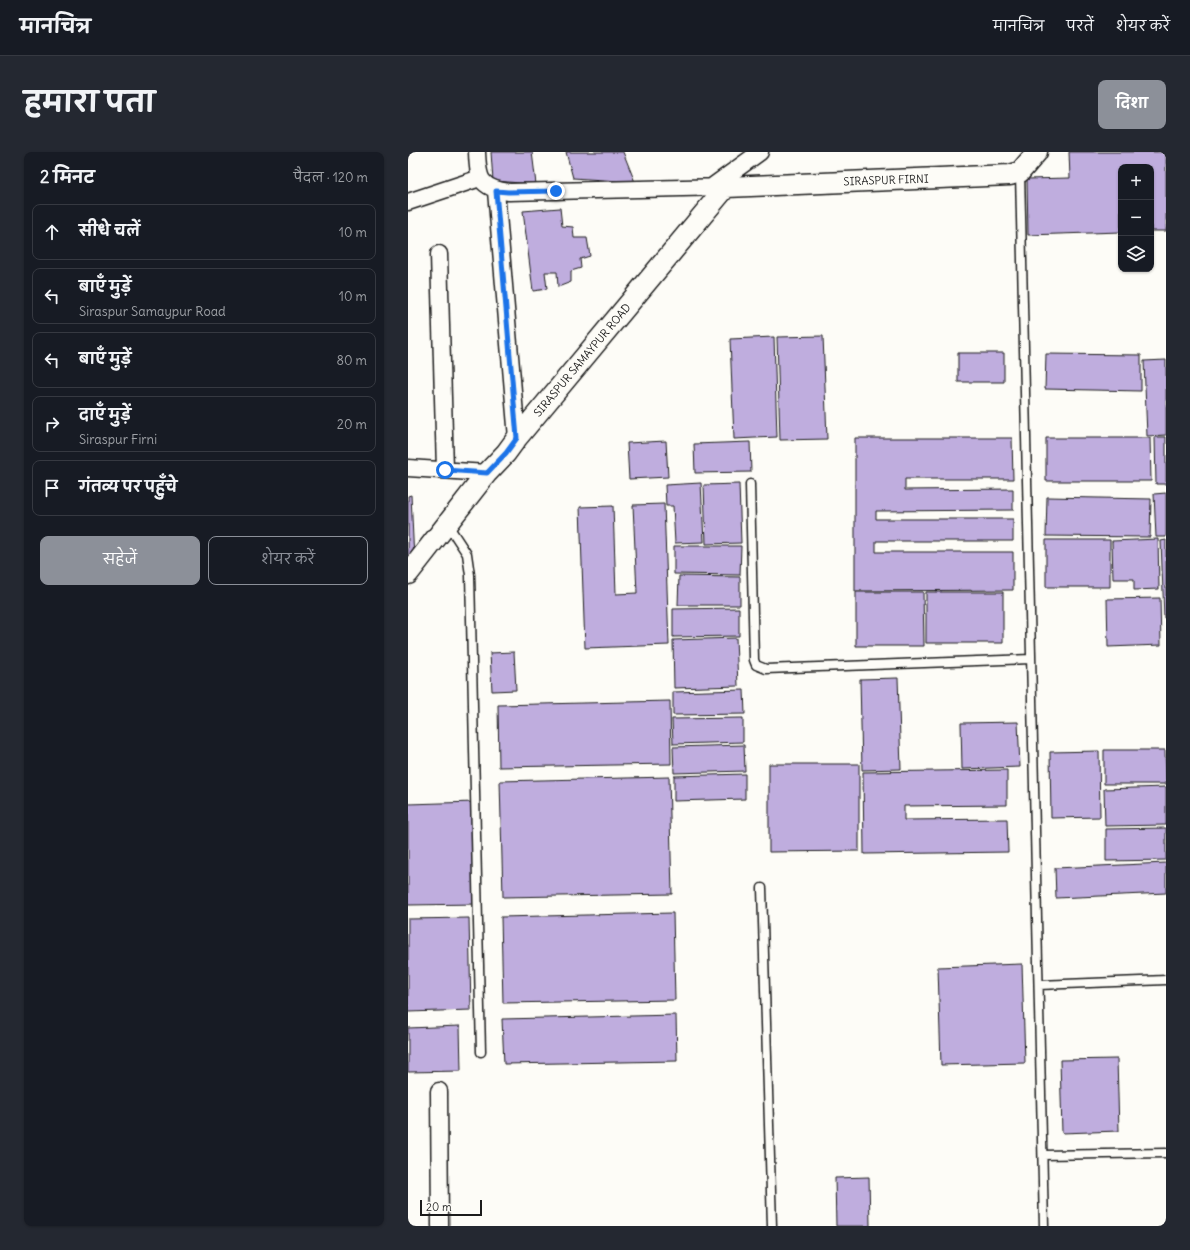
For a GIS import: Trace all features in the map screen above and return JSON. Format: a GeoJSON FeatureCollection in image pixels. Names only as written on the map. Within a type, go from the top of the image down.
{"type":"FeatureCollection","features":[{"type":"Feature","properties":{"kind":"street"},"geometry":{"type":"LineString","coordinates":[[476,152],[480,178],[486,186],[496,191],[517,438]]}},
{"type":"Feature","properties":{"kind":"street"},"geometry":{"type":"LineString","coordinates":[[720,186],[760,152]]}},
{"type":"Feature","properties":{"kind":"street"},"geometry":{"type":"LineString","coordinates":[[1020,172],[1037,152]]}},
{"type":"Feature","properties":{"kind":"street","name":"SIRASPUR FIRNI"},"geometry":{"type":"LineString","coordinates":[[496,191],[508,192],[720,186],[1010,175],[1020,172]]}},
{"type":"Feature","properties":{"kind":"street"},"geometry":{"type":"LineString","coordinates":[[408,202],[480,178]]}},
{"type":"Feature","properties":{"kind":"street","name":"SIRASPUR SAMAYPUR ROAD"},"geometry":{"type":"LineString","coordinates":[[408,574],[487,473],[506,453],[696,222],[720,186]]}},
{"type":"Feature","properties":{"kind":"street"},"geometry":{"type":"LineString","coordinates":[[439,254],[445,470]]}},
{"type":"Feature","properties":{"kind":"street"},"geometry":{"type":"LineString","coordinates":[[408,468],[487,473]]}},
{"type":"Feature","properties":{"kind":"street"},"geometry":{"type":"LineString","coordinates":[[439,1091],[440,1226]]}},
{"type":"Feature","properties":{"kind":"lane"},"geometry":{"type":"LineString","coordinates":[[1020,172],[1044,1226]]}},
{"type":"Feature","properties":{"kind":"lane"},"geometry":{"type":"LineString","coordinates":[[750,484],[754,660],[756,665],[766,669],[1031,659]]}},
{"type":"Feature","properties":{"kind":"lane"},"geometry":{"type":"LineString","coordinates":[[447,524],[466,554],[470,575],[481,1052]]}},
{"type":"Feature","properties":{"kind":"lane"},"geometry":{"type":"LineString","coordinates":[[762,888],[772,1226]]}},
{"type":"Feature","properties":{"kind":"lane"},"geometry":{"type":"LineString","coordinates":[[1039,985],[1166,980]]}},
{"type":"Feature","properties":{"kind":"lane"},"geometry":{"type":"LineString","coordinates":[[1043,1155],[1166,1152]]}},
{"type":"Feature","properties":{"kind":"building"},"geometry":{"type":"Polygon","coordinates":[[[491,152],[532,152],[536,184],[493,181],[491,152]]]}},
{"type":"Feature","properties":{"kind":"building"},"geometry":{"type":"Polygon","coordinates":[[[566,152],[623,152],[635,182],[573,178],[566,152]]]}},
{"type":"Feature","properties":{"kind":"building"},"geometry":{"type":"Polygon","coordinates":[[[1069,152],[1166,152],[1166,231],[1154,231],[1154,164],[1118,164],[1118,232],[1028,235],[1027,179],[1070,178],[1069,152]]]}},
{"type":"Feature","properties":{"kind":"building"},"geometry":{"type":"Polygon","coordinates":[[[560,208],[562,226],[573,227],[574,238],[587,238],[590,256],[580,259],[581,268],[571,271],[571,282],[558,287],[557,272],[545,272],[547,289],[533,291],[523,211],[560,208]]]}},
{"type":"Feature","properties":{"kind":"building"},"geometry":{"type":"Polygon","coordinates":[[[823,336],[827,439],[780,440],[777,337],[823,336]]]}},
{"type":"Feature","properties":{"kind":"building"},"geometry":{"type":"Polygon","coordinates":[[[774,337],[777,437],[734,439],[730,339],[774,337]]]}},
{"type":"Feature","properties":{"kind":"building"},"geometry":{"type":"Polygon","coordinates":[[[958,353],[1004,353],[1004,382],[958,382],[958,353]]]}},
{"type":"Feature","properties":{"kind":"building"},"geometry":{"type":"Polygon","coordinates":[[[1046,354],[1141,355],[1141,391],[1045,389],[1046,354]]]}},
{"type":"Feature","properties":{"kind":"building"},"geometry":{"type":"Polygon","coordinates":[[[1166,360],[1166,435],[1147,436],[1144,361],[1166,360]]]}},
{"type":"Feature","properties":{"kind":"building"},"geometry":{"type":"Polygon","coordinates":[[[1155,437],[1166,437],[1166,484],[1156,484],[1155,437]]]}},
{"type":"Feature","properties":{"kind":"building"},"geometry":{"type":"Polygon","coordinates":[[[855,438],[1012,438],[1013,479],[905,479],[905,490],[1013,489],[1013,510],[876,511],[876,519],[1013,519],[1013,541],[876,541],[876,552],[1013,552],[1013,590],[855,591],[855,438]]]}},
{"type":"Feature","properties":{"kind":"building"},"geometry":{"type":"Polygon","coordinates":[[[1046,438],[1150,438],[1151,481],[1046,481],[1046,438]]]}},
{"type":"Feature","properties":{"kind":"building"},"geometry":{"type":"Polygon","coordinates":[[[666,441],[668,477],[629,479],[627,443],[666,441]]]}},
{"type":"Feature","properties":{"kind":"building"},"geometry":{"type":"Polygon","coordinates":[[[750,442],[751,472],[695,473],[694,444],[750,442]]]}},
{"type":"Feature","properties":{"kind":"building"},"geometry":{"type":"Polygon","coordinates":[[[701,483],[704,542],[675,543],[673,506],[666,506],[665,485],[701,483]]]}},
{"type":"Feature","properties":{"kind":"building"},"geometry":{"type":"Polygon","coordinates":[[[739,484],[741,543],[706,544],[704,485],[739,484]]]}},
{"type":"Feature","properties":{"kind":"building"},"geometry":{"type":"Polygon","coordinates":[[[1166,493],[1166,537],[1156,537],[1154,494],[1166,493]]]}},
{"type":"Feature","properties":{"kind":"building"},"geometry":{"type":"Polygon","coordinates":[[[411,495],[414,560],[408,567],[408,496],[411,495]]]}},
{"type":"Feature","properties":{"kind":"building"},"geometry":{"type":"Polygon","coordinates":[[[1047,497],[1151,499],[1150,537],[1046,536],[1047,497]]]}},
{"type":"Feature","properties":{"kind":"building"},"geometry":{"type":"Polygon","coordinates":[[[664,504],[669,645],[585,648],[580,507],[613,506],[616,594],[637,593],[633,505],[664,504]]]}},
{"type":"Feature","properties":{"kind":"building"},"geometry":{"type":"Polygon","coordinates":[[[1158,539],[1159,589],[1134,590],[1134,579],[1113,579],[1112,541],[1158,539]]]}},
{"type":"Feature","properties":{"kind":"building"},"geometry":{"type":"Polygon","coordinates":[[[1046,540],[1110,540],[1110,587],[1046,587],[1046,540]]]}},
{"type":"Feature","properties":{"kind":"building"},"geometry":{"type":"Polygon","coordinates":[[[1166,540],[1166,618],[1164,618],[1161,541],[1166,540]]]}},
{"type":"Feature","properties":{"kind":"building"},"geometry":{"type":"Polygon","coordinates":[[[674,546],[741,546],[740,575],[674,574],[674,546]]]}},
{"type":"Feature","properties":{"kind":"building"},"geometry":{"type":"Polygon","coordinates":[[[679,576],[740,577],[740,605],[678,605],[679,576]]]}},
{"type":"Feature","properties":{"kind":"building"},"geometry":{"type":"Polygon","coordinates":[[[856,592],[923,592],[924,646],[856,646],[856,592]]]}},
{"type":"Feature","properties":{"kind":"building"},"geometry":{"type":"Polygon","coordinates":[[[926,592],[1003,592],[1003,643],[926,643],[926,592]]]}},
{"type":"Feature","properties":{"kind":"building"},"geometry":{"type":"Polygon","coordinates":[[[1160,598],[1161,645],[1108,647],[1107,599],[1160,598]]]}},
{"type":"Feature","properties":{"kind":"building"},"geometry":{"type":"Polygon","coordinates":[[[739,608],[739,636],[673,637],[673,609],[739,608]]]}},
{"type":"Feature","properties":{"kind":"building"},"geometry":{"type":"Polygon","coordinates":[[[736,638],[738,686],[674,688],[673,640],[736,638]]]}},
{"type":"Feature","properties":{"kind":"building"},"geometry":{"type":"Polygon","coordinates":[[[514,652],[516,690],[492,691],[490,653],[514,652]]]}},
{"type":"Feature","properties":{"kind":"building"},"geometry":{"type":"Polygon","coordinates":[[[898,678],[901,769],[862,770],[860,679],[898,678]]]}},
{"type":"Feature","properties":{"kind":"building"},"geometry":{"type":"Polygon","coordinates":[[[744,690],[745,714],[673,715],[673,692],[744,690]]]}},
{"type":"Feature","properties":{"kind":"building"},"geometry":{"type":"Polygon","coordinates":[[[670,701],[671,764],[499,767],[498,705],[670,701]]]}},
{"type":"Feature","properties":{"kind":"building"},"geometry":{"type":"Polygon","coordinates":[[[743,718],[743,742],[673,744],[672,719],[743,718]]]}},
{"type":"Feature","properties":{"kind":"building"},"geometry":{"type":"Polygon","coordinates":[[[1018,722],[1020,767],[962,769],[961,723],[1018,722]]]}},
{"type":"Feature","properties":{"kind":"building"},"geometry":{"type":"Polygon","coordinates":[[[744,745],[745,771],[674,773],[673,747],[744,745]]]}},
{"type":"Feature","properties":{"kind":"building"},"geometry":{"type":"Polygon","coordinates":[[[1104,750],[1165,750],[1166,784],[1104,784],[1104,750]]]}},
{"type":"Feature","properties":{"kind":"building"},"geometry":{"type":"Polygon","coordinates":[[[1099,751],[1100,817],[1051,818],[1050,752],[1099,751]]]}},
{"type":"Feature","properties":{"kind":"building"},"geometry":{"type":"Polygon","coordinates":[[[769,764],[859,764],[859,851],[769,852],[769,764]]]}},
{"type":"Feature","properties":{"kind":"building"},"geometry":{"type":"Polygon","coordinates":[[[1007,770],[1007,805],[904,806],[904,820],[1007,819],[1008,852],[864,854],[863,772],[1007,770]]]}},
{"type":"Feature","properties":{"kind":"building"},"geometry":{"type":"Polygon","coordinates":[[[745,774],[745,799],[674,801],[674,776],[745,774]]]}},
{"type":"Feature","properties":{"kind":"building"},"geometry":{"type":"Polygon","coordinates":[[[669,777],[672,894],[503,897],[500,781],[669,777]]]}},
{"type":"Feature","properties":{"kind":"building"},"geometry":{"type":"Polygon","coordinates":[[[1166,787],[1166,825],[1105,826],[1104,789],[1166,787]]]}},
{"type":"Feature","properties":{"kind":"building"},"geometry":{"type":"Polygon","coordinates":[[[475,802],[477,904],[408,905],[408,804],[475,802]]]}},
{"type":"Feature","properties":{"kind":"building"},"geometry":{"type":"Polygon","coordinates":[[[1166,828],[1166,860],[1106,861],[1106,829],[1166,828]]]}},
{"type":"Feature","properties":{"kind":"building"},"geometry":{"type":"Polygon","coordinates":[[[1166,863],[1166,893],[1056,898],[1055,868],[1166,863]]]}},
{"type":"Feature","properties":{"kind":"building"},"geometry":{"type":"Polygon","coordinates":[[[673,913],[675,1000],[503,1003],[501,917],[673,913]]]}},
{"type":"Feature","properties":{"kind":"building"},"geometry":{"type":"Polygon","coordinates":[[[469,918],[471,1010],[408,1012],[408,919],[469,918]]]}},
{"type":"Feature","properties":{"kind":"building"},"geometry":{"type":"Polygon","coordinates":[[[1022,964],[1025,1063],[941,1065],[938,967],[1022,964]]]}},
{"type":"Feature","properties":{"kind":"building"},"geometry":{"type":"Polygon","coordinates":[[[676,1015],[677,1061],[504,1064],[502,1019],[676,1015]]]}},
{"type":"Feature","properties":{"kind":"building"},"geometry":{"type":"Polygon","coordinates":[[[460,1026],[461,1071],[408,1072],[408,1028],[460,1026]]]}},
{"type":"Feature","properties":{"kind":"building"},"geometry":{"type":"Polygon","coordinates":[[[1117,1059],[1119,1131],[1062,1133],[1060,1060],[1117,1059]]]}},
{"type":"Feature","properties":{"kind":"building"},"geometry":{"type":"Polygon","coordinates":[[[869,1177],[870,1226],[836,1226],[835,1178],[869,1177]]]}},
{"type":"Feature","properties":{"kind":"route"},"geometry":{"type":"LineString","coordinates":[[445,470],[487,473],[506,453],[517,438],[496,191],[556,191]]}}]}
